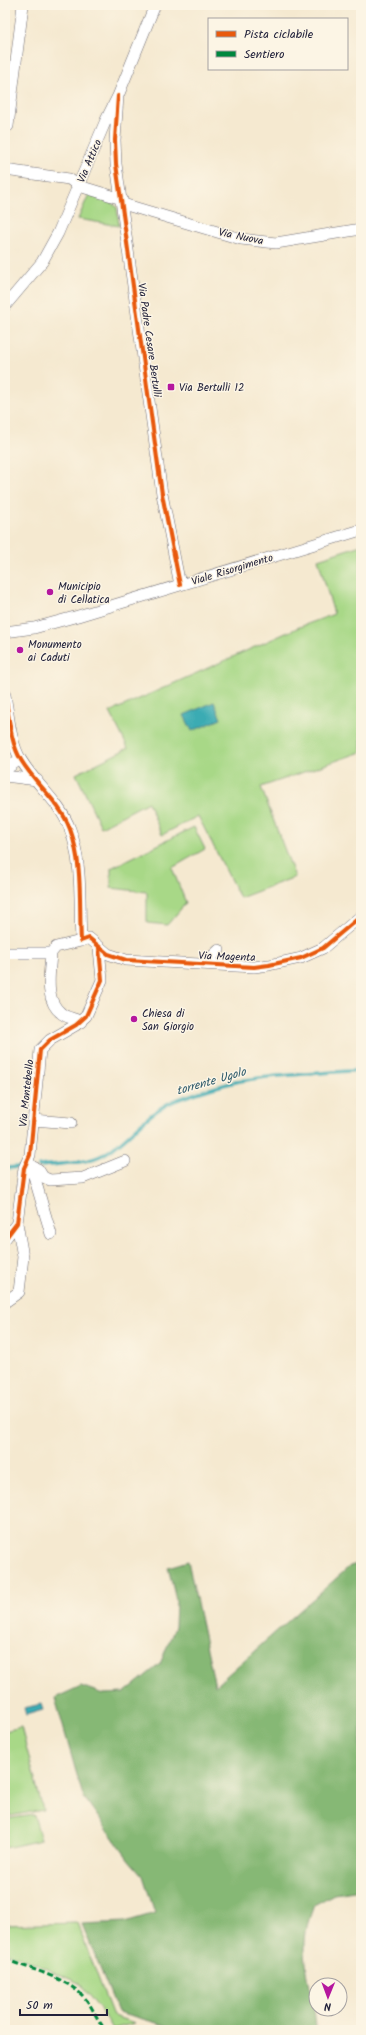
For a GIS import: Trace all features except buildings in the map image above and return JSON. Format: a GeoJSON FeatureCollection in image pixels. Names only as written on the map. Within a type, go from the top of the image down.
{"type":"FeatureCollection","features":[{"type":"Feature","properties":{"kind":"street"},"geometry":{"type":"LineString","coordinates":[[5,125],[8,126],[23,5]]}},
{"type":"Feature","properties":{"kind":"street","name":"Via Attico"},"geometry":{"type":"LineString","coordinates":[[5,306],[42,262],[58,233],[106,120],[118,96],[155,5]]}},
{"type":"Feature","properties":{"kind":"street","name":"Via Padre Cesare Bertulli"},"geometry":{"type":"LineString","coordinates":[[118,96],[116,156],[162,494],[180,585]]}},
{"type":"Feature","properties":{"kind":"street"},"geometry":{"type":"LineString","coordinates":[[95,148],[105,148],[116,156]]}},
{"type":"Feature","properties":{"kind":"street","name":"Via Nuova"},"geometry":{"type":"LineString","coordinates":[[5,170],[69,179],[79,186],[123,202],[241,239],[276,243],[361,229]]}},
{"type":"Feature","properties":{"kind":"street","name":"Viale Risorgimento"},"geometry":{"type":"LineString","coordinates":[[5,632],[34,628],[361,530]]}},
{"type":"Feature","properties":{"kind":"street"},"geometry":{"type":"LineString","coordinates":[[5,696],[15,744],[20,759],[54,799],[70,828],[78,856],[85,939],[54,950],[5,953]]}},
{"type":"Feature","properties":{"kind":"street"},"geometry":{"type":"LineString","coordinates":[[5,770],[20,759]]}},
{"type":"Feature","properties":{"kind":"street"},"geometry":{"type":"LineString","coordinates":[[5,776],[38,780]]}},
{"type":"Feature","properties":{"kind":"street","name":"Via Magenta"},"geometry":{"type":"LineString","coordinates":[[85,939],[108,954],[126,960],[254,967],[301,958],[323,948],[361,916]]}},
{"type":"Feature","properties":{"kind":"street","name":"Via Montebello"},"geometry":{"type":"LineString","coordinates":[[17,1224],[24,1168],[29,1163],[40,1050],[50,1040],[81,1022],[91,1006],[102,980],[99,948]]}},
{"type":"Feature","properties":{"kind":"street"},"geometry":{"type":"LineString","coordinates":[[54,950],[50,991],[52,1004],[61,1014],[81,1022]]}},
{"type":"Feature","properties":{"kind":"street","name":"Via Magenta"},"geometry":{"type":"LineString","coordinates":[[204,964],[219,950]]}},
{"type":"Feature","properties":{"kind":"street"},"geometry":{"type":"LineString","coordinates":[[33,1120],[71,1123]]}},
{"type":"Feature","properties":{"kind":"street"},"geometry":{"type":"LineString","coordinates":[[29,1163],[38,1169],[46,1179],[83,1178],[125,1161]]}},
{"type":"Feature","properties":{"kind":"street"},"geometry":{"type":"LineString","coordinates":[[29,1163],[51,1234]]}},
{"type":"Feature","properties":{"kind":"street"},"geometry":{"type":"LineString","coordinates":[[5,1239],[17,1224]]}},
{"type":"Feature","properties":{"kind":"street"},"geometry":{"type":"LineString","coordinates":[[5,1302],[19,1292],[23,1257],[17,1224]]}},
{"type":"Feature","properties":{"kind":"green space"},"geometry":{"type":"Polygon","coordinates":[[[89,194],[109,201],[117,207],[119,226],[78,219],[89,194]]]}},
{"type":"Feature","properties":{"kind":"green space"},"geometry":{"type":"Polygon","coordinates":[[[361,545],[361,752],[261,787],[295,877],[240,898],[198,816],[162,835],[148,802],[101,827],[76,774],[128,748],[110,712],[297,628],[334,614],[318,559],[361,545]]]}},
{"type":"Feature","properties":{"kind":"green space"},"geometry":{"type":"Polygon","coordinates":[[[194,827],[205,849],[172,868],[186,903],[167,925],[147,923],[147,892],[111,888],[111,868],[194,827]]]}},
{"type":"Feature","properties":{"kind":"green space"},"geometry":{"type":"Polygon","coordinates":[[[188,1561],[215,1686],[350,1566],[361,1563],[361,1890],[334,1894],[314,1905],[309,1918],[305,1944],[308,1977],[308,2017],[315,2017],[316,2030],[172,2030],[164,2025],[118,2012],[82,1924],[125,1922],[155,1913],[143,1876],[129,1860],[83,1796],[55,1698],[81,1686],[103,1694],[124,1693],[160,1664],[175,1627],[176,1600],[168,1567],[188,1561]]]}},
{"type":"Feature","properties":{"kind":"green space"},"geometry":{"type":"Polygon","coordinates":[[[21,1727],[43,1810],[10,1816],[5,1794],[5,1731],[21,1727]]]}},
{"type":"Feature","properties":{"kind":"green space"},"geometry":{"type":"Polygon","coordinates":[[[34,1815],[41,1840],[5,1848],[5,1819],[34,1815]]]}},
{"type":"Feature","properties":{"kind":"green space"},"geometry":{"type":"Polygon","coordinates":[[[77,1923],[113,2016],[135,2023],[113,2029],[105,2016],[79,1983],[5,1951],[5,1925],[77,1923]]]}},
{"type":"Feature","properties":{"kind":"water"},"geometry":{"type":"Polygon","coordinates":[[[214,702],[221,719],[192,731],[184,715],[214,702]]]}},
{"type":"Feature","properties":{"kind":"water"},"geometry":{"type":"Polygon","coordinates":[[[41,1704],[43,1710],[26,1715],[24,1708],[41,1704]]]}},
{"type":"Feature","properties":{"kind":"waterway","name":"torrente Ugolo"},"geometry":{"type":"LineString","coordinates":[[39,1166],[86,1161],[96,1158],[112,1149],[144,1121],[169,1103],[213,1088],[238,1081],[260,1078],[361,1070]]}},
{"type":"Feature","properties":{"kind":"waterway","name":"torrente Ugolo"},"geometry":{"type":"LineString","coordinates":[[5,1168],[20,1167]]}},
{"type":"Feature","properties":{"kind":"marked path"},"geometry":{"type":"LineString","coordinates":[[5,1959],[56,1978],[75,1989],[83,1996],[106,2030]]}},
{"type":"Feature","properties":{"kind":"cycle path"},"geometry":{"type":"LineString","coordinates":[[118,96],[115,140],[116,164],[162,494],[180,585]]}},
{"type":"Feature","properties":{"kind":"cycle path"},"geometry":{"type":"LineString","coordinates":[[5,695],[10,729],[17,753],[27,769],[60,810],[70,829],[79,870],[81,941],[89,938],[108,954],[126,960],[254,967],[301,958],[323,948],[361,916]]}},
{"type":"Feature","properties":{"kind":"cycle path"},"geometry":{"type":"LineString","coordinates":[[5,1239],[17,1223],[24,1168],[30,1155],[40,1050],[50,1040],[76,1025],[86,1016],[102,980],[99,948]]}},
{"type":"Feature","properties":{"kind":"place","name":"Via Bertulli 12"},"geometry":{"type":"Point","coordinates":[171,387]}},
{"type":"Feature","properties":{"kind":"place","name":"Municipio di Cellatica"},"geometry":{"type":"Point","coordinates":[50,592]}},
{"type":"Feature","properties":{"kind":"place","name":"Monumento ai Caduti"},"geometry":{"type":"Point","coordinates":[20,650]}},
{"type":"Feature","properties":{"kind":"place","name":"Chiesa di San Giorgio"},"geometry":{"type":"Point","coordinates":[134,1019]}}]}
